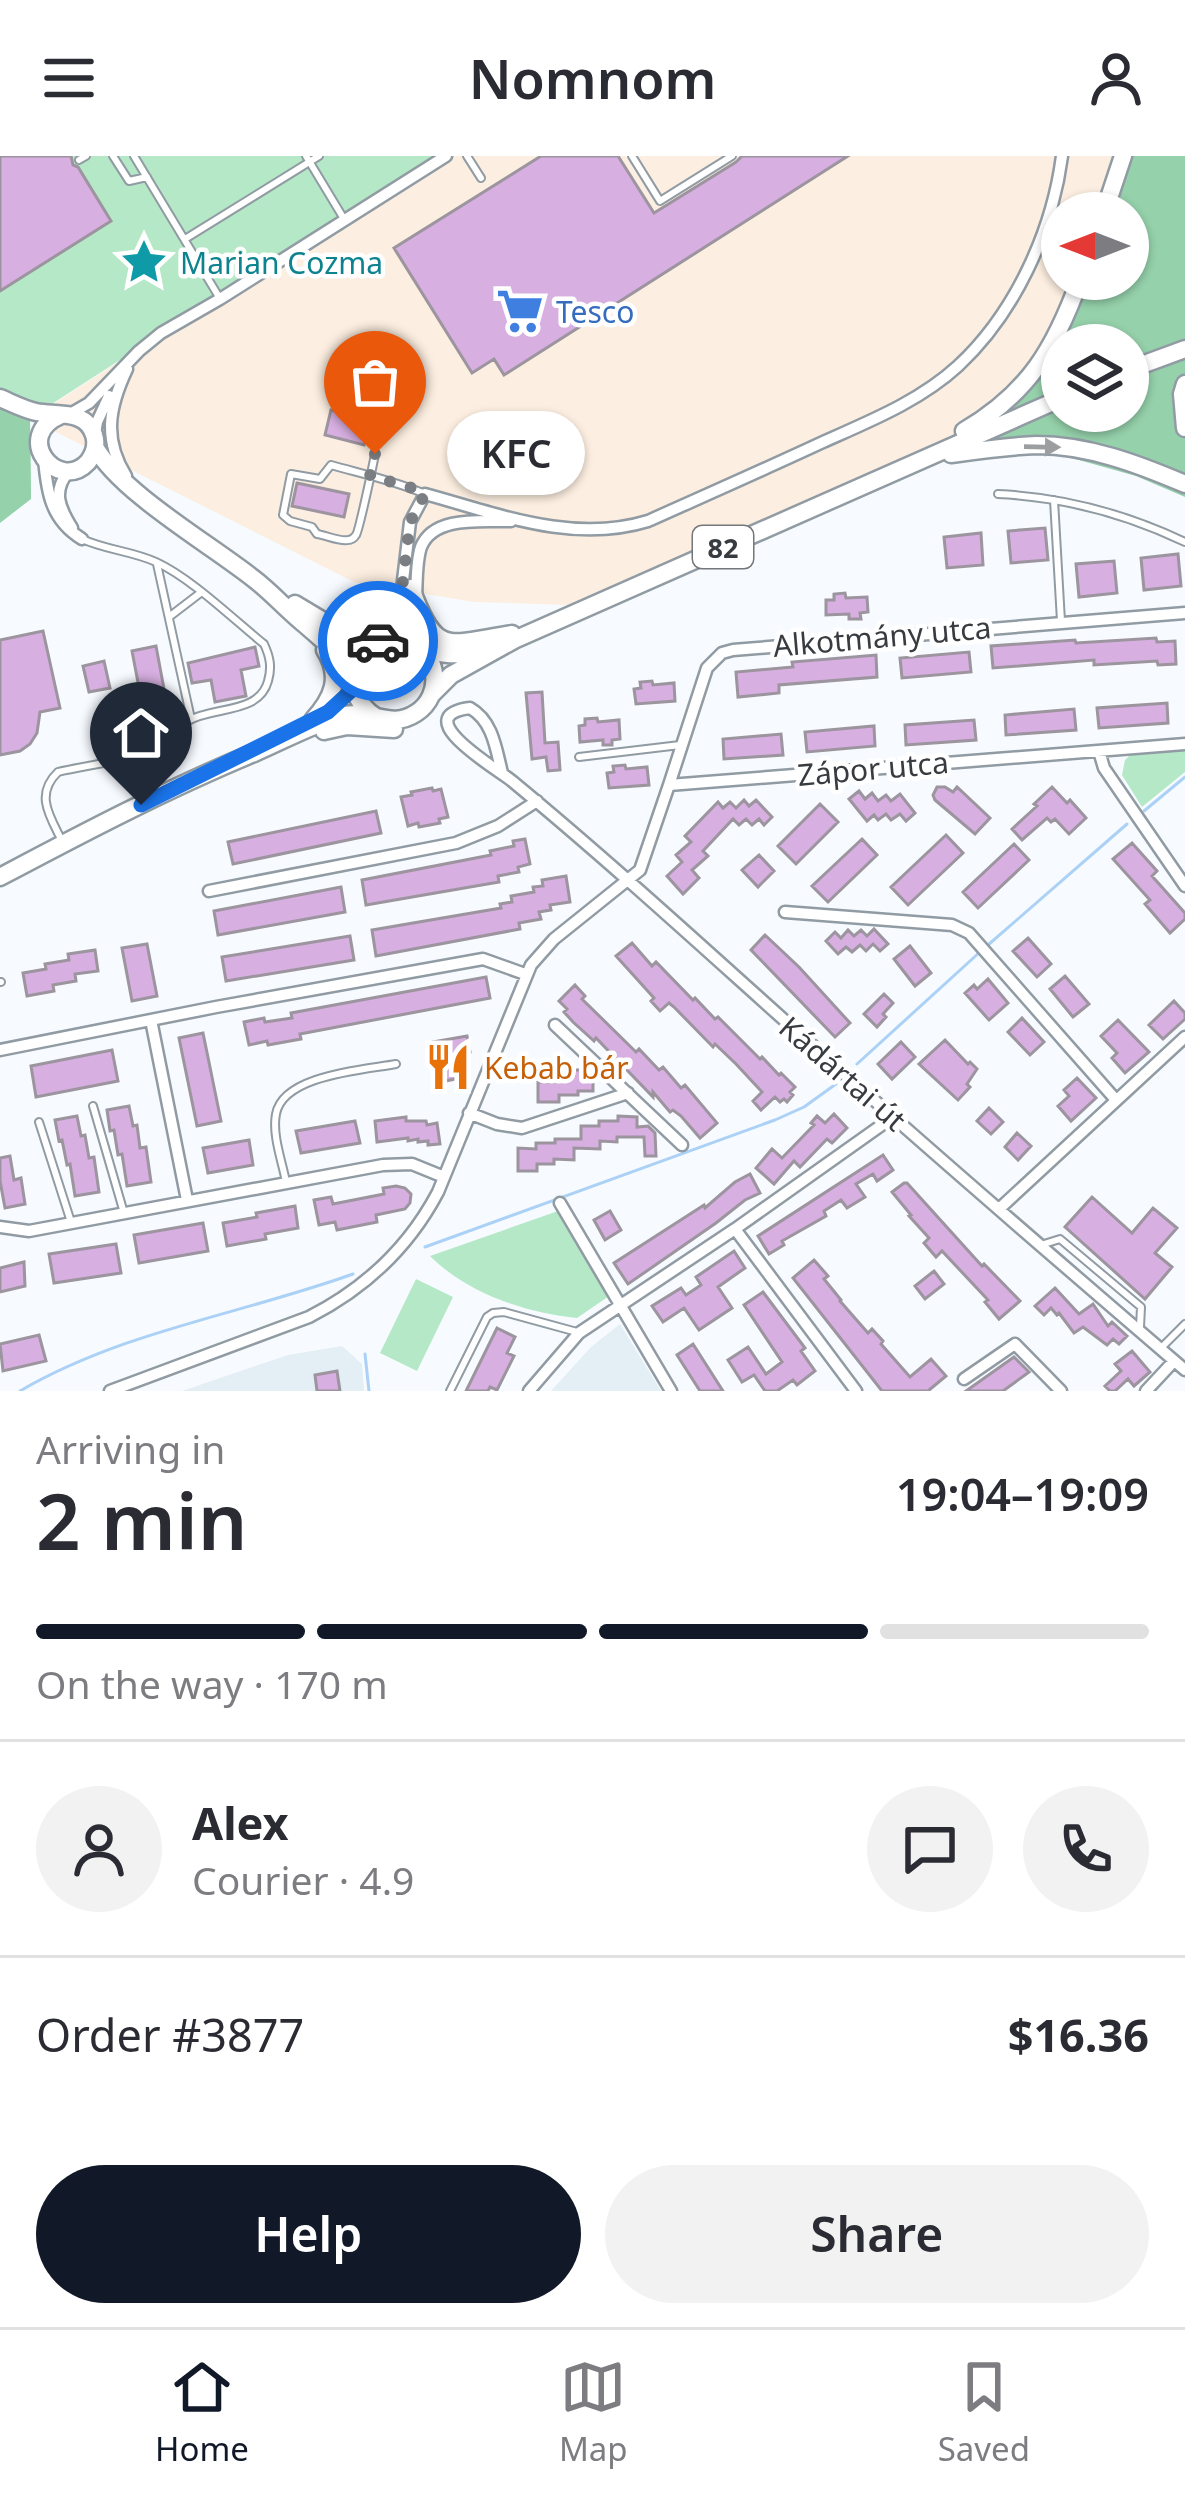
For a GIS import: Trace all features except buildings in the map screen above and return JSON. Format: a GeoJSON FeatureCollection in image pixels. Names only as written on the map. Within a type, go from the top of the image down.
{"type":"FeatureCollection","features":[{"type":"Feature","properties":{"kind":"main road"},"geometry":{"type":"LineString","coordinates":[[1111,192],[1123,156]]}},
{"type":"Feature","properties":{"kind":"main road"},"geometry":{"type":"LineString","coordinates":[[926,457],[1001,406],[1037,370],[1071,300]]}},
{"type":"Feature","properties":{"kind":"main road"},"geometry":{"type":"LineString","coordinates":[[1149,362],[1185,349]]}},
{"type":"Feature","properties":{"kind":"main road"},"geometry":{"type":"LineString","coordinates":[[1185,384],[1185,428]]}},
{"type":"Feature","properties":{"kind":"main road","name":"82"},"geometry":{"type":"LineString","coordinates":[[0,400],[86,422],[110,469],[313,623],[335,650],[369,722],[412,716],[451,675],[525,635],[1041,407]]}},
{"type":"Feature","properties":{"kind":"main road","name":"82"},"geometry":{"type":"LineString","coordinates":[[0,400],[29,428],[51,466],[116,480],[140,493]]}},
{"type":"Feature","properties":{"kind":"main road"},"geometry":{"type":"LineString","coordinates":[[42,455],[41,432],[46,424],[66,415]]}},
{"type":"Feature","properties":{"kind":"main road"},"geometry":{"type":"LineString","coordinates":[[74,470],[87,463],[95,442]]}},
{"type":"Feature","properties":{"kind":"main road"},"geometry":{"type":"LineString","coordinates":[[926,457],[985,448],[1066,447],[1125,461],[1185,484]]}},
{"type":"Feature","properties":{"kind":"main road"},"geometry":{"type":"LineString","coordinates":[[410,595],[426,625],[446,641],[460,644],[525,635]]}},
{"type":"Feature","properties":{"kind":"main road"},"geometry":{"type":"LineString","coordinates":[[313,623],[335,670],[330,698],[313,720]]}},
{"type":"Feature","properties":{"kind":"main road","name":"82"},"geometry":{"type":"LineString","coordinates":[[313,623],[356,638],[394,637],[439,654],[466,654],[525,635]]}},
{"type":"Feature","properties":{"kind":"main road"},"geometry":{"type":"LineString","coordinates":[[0,878],[238,759],[342,715],[358,711],[369,722],[397,729],[417,724],[460,679],[512,650],[525,635]]}},
{"type":"Feature","properties":{"kind":"main road"},"geometry":{"type":"LineString","coordinates":[[238,759],[328,712],[352,684],[360,653],[379,640]]}},
{"type":"Feature","properties":{"kind":"main road"},"geometry":{"type":"LineString","coordinates":[[417,645],[428,655],[435,674],[432,694]]}},
{"type":"Feature","properties":{"kind":"street"},"geometry":{"type":"LineString","coordinates":[[66,415],[89,403],[161,333],[446,156]]}},
{"type":"Feature","properties":{"kind":"street"},"geometry":{"type":"LineString","coordinates":[[417,645],[410,626],[406,563],[410,522],[425,494],[576,531],[608,531],[641,523],[924,393],[956,368],[1007,307],[1050,210],[1062,156]]}},
{"type":"Feature","properties":{"kind":"street"},"geometry":{"type":"LineString","coordinates":[[95,442],[103,407],[139,351]]}},
{"type":"Feature","properties":{"kind":"street"},"geometry":{"type":"LineString","coordinates":[[128,366],[112,407],[112,447],[140,493]]}},
{"type":"Feature","properties":{"kind":"street"},"geometry":{"type":"LineString","coordinates":[[42,455],[56,516],[82,539]]}},
{"type":"Feature","properties":{"kind":"street"},"geometry":{"type":"LineString","coordinates":[[74,470],[58,488],[58,500],[82,539]]}},
{"type":"Feature","properties":{"kind":"street"},"geometry":{"type":"LineString","coordinates":[[379,640],[410,595],[423,543],[434,531],[449,524],[525,520]]}},
{"type":"Feature","properties":{"kind":"street"},"geometry":{"type":"LineString","coordinates":[[313,623],[367,625],[410,595]]}},
{"type":"Feature","properties":{"kind":"street","name":"Alkotmány utca"},"geometry":{"type":"LineString","coordinates":[[669,784],[707,668],[722,653],[1185,613]]}},
{"type":"Feature","properties":{"kind":"street","name":"Kádártai út"},"geometry":{"type":"LineString","coordinates":[[502,773],[483,717],[470,708],[454,713],[448,719],[451,734],[536,801],[1185,1370]]}},
{"type":"Feature","properties":{"kind":"street","name":"Zápor utca"},"geometry":{"type":"LineString","coordinates":[[669,784],[1185,744]]}},
{"type":"Feature","properties":{"kind":"street"},"geometry":{"type":"LineString","coordinates":[[1100,751],[1104,768],[1185,886]]}},
{"type":"Feature","properties":{"kind":"street"},"geometry":{"type":"LineString","coordinates":[[110,1391],[327,1308],[367,1280],[402,1246],[431,1206],[525,974],[554,939],[628,882],[645,862],[669,784]]}},
{"type":"Feature","properties":{"kind":"street"},"geometry":{"type":"LineString","coordinates":[[209,891],[456,843],[498,826],[536,801]]}},
{"type":"Feature","properties":{"kind":"street"},"geometry":{"type":"LineString","coordinates":[[785,912],[952,925],[969,933],[1116,1100]]}},
{"type":"Feature","properties":{"kind":"street"},"geometry":{"type":"LineString","coordinates":[[0,1050],[483,958],[525,974]]}},
{"type":"Feature","properties":{"kind":"street"},"geometry":{"type":"LineString","coordinates":[[151,1020],[187,1200]]}},
{"type":"Feature","properties":{"kind":"street"},"geometry":{"type":"LineString","coordinates":[[555,1025],[682,1144]]}},
{"type":"Feature","properties":{"kind":"street"},"geometry":{"type":"LineString","coordinates":[[999,1209],[1185,1037]]}},
{"type":"Feature","properties":{"kind":"street"},"geometry":{"type":"LineString","coordinates":[[469,1113],[522,1128],[628,1093]]}},
{"type":"Feature","properties":{"kind":"street"},"geometry":{"type":"LineString","coordinates":[[529,1391],[579,1333],[893,1117]]}},
{"type":"Feature","properties":{"kind":"street"},"geometry":{"type":"LineString","coordinates":[[2,1230],[29,1231],[399,1163],[444,1177]]}},
{"type":"Feature","properties":{"kind":"street"},"geometry":{"type":"LineString","coordinates":[[560,1203],[671,1391]]}},
{"type":"Feature","properties":{"kind":"street"},"geometry":{"type":"LineString","coordinates":[[735,1229],[856,1391]]}},
{"type":"Feature","properties":{"kind":"street"},"geometry":{"type":"LineString","coordinates":[[964,1379],[1015,1344],[1061,1391]]}},
{"type":"Feature","properties":{"kind":"street"},"geometry":{"type":"LineString","coordinates":[[1146,1391],[1174,1361]]}},
{"type":"Feature","properties":{"kind":"lane"},"geometry":{"type":"LineString","coordinates":[[113,156],[129,181],[147,177]]}},
{"type":"Feature","properties":{"kind":"lane"},"geometry":{"type":"LineString","coordinates":[[134,156],[220,298]]}},
{"type":"Feature","properties":{"kind":"lane"},"geometry":{"type":"LineString","coordinates":[[185,239],[308,159],[320,156]]}},
{"type":"Feature","properties":{"kind":"lane"},"geometry":{"type":"LineString","coordinates":[[467,156],[482,178]]}},
{"type":"Feature","properties":{"kind":"lane"},"geometry":{"type":"LineString","coordinates":[[632,156],[660,201],[733,156]]}},
{"type":"Feature","properties":{"kind":"lane"},"geometry":{"type":"LineString","coordinates":[[308,159],[344,219]]}},
{"type":"Feature","properties":{"kind":"lane"},"geometry":{"type":"LineString","coordinates":[[375,454],[370,476],[358,533],[354,538],[317,534],[312,527],[283,515],[291,474],[320,479],[332,465],[370,476],[407,486],[425,494]]}},
{"type":"Feature","properties":{"kind":"lane"},"geometry":{"type":"LineString","coordinates":[[998,494],[1101,510],[1185,542]]}},
{"type":"Feature","properties":{"kind":"lane"},"geometry":{"type":"LineString","coordinates":[[1054,500],[1061,622]]}},
{"type":"Feature","properties":{"kind":"lane"},"geometry":{"type":"LineString","coordinates":[[63,844],[44,794],[58,772],[154,750],[191,719],[256,700],[266,689],[270,673],[264,644],[157,562],[82,539]]}},
{"type":"Feature","properties":{"kind":"lane"},"geometry":{"type":"LineString","coordinates":[[157,562],[191,719]]}},
{"type":"Feature","properties":{"kind":"lane"},"geometry":{"type":"LineString","coordinates":[[169,617],[200,593]]}},
{"type":"Feature","properties":{"kind":"lane"},"geometry":{"type":"LineString","coordinates":[[579,757],[680,745]]}},
{"type":"Feature","properties":{"kind":"lane"},"geometry":{"type":"LineString","coordinates":[[286,1182],[275,1117],[288,1091],[308,1082],[395,1064]]}},
{"type":"Feature","properties":{"kind":"lane"},"geometry":{"type":"LineString","coordinates":[[93,1106],[124,1213]]}},
{"type":"Feature","properties":{"kind":"lane"},"geometry":{"type":"LineString","coordinates":[[39,1122],[71,1222]]}},
{"type":"Feature","properties":{"kind":"lane"},"geometry":{"type":"LineString","coordinates":[[1041,1245],[1060,1239],[1141,1307],[1139,1330]]}},
{"type":"Feature","properties":{"kind":"lane"},"geometry":{"type":"LineString","coordinates":[[450,1391],[493,1313],[579,1333]]}},
{"type":"Feature","properties":{"kind":"lane"},"geometry":{"type":"LineString","coordinates":[[1160,1348],[1185,1324]]}},
{"type":"Feature","properties":{"kind":"shaded area"},"geometry":{"type":"Polygon","coordinates":[[[436,156],[1120,156],[1108,192],[1041,192],[1041,300],[1070,300],[1058,324],[1041,324],[1041,348],[1003,402],[966,442],[572,605],[474,602],[354,582],[30,419],[436,156]]]}},
{"type":"Feature","properties":{"kind":"shaded area"},"geometry":{"type":"Polygon","coordinates":[[[620,1324],[661,1391],[551,1391],[591,1347],[620,1324]]]}},
{"type":"Feature","properties":{"kind":"shaded area"},"geometry":{"type":"Polygon","coordinates":[[[342,1346],[362,1364],[364,1391],[182,1391],[288,1355],[342,1346]]]}},
{"type":"Feature","properties":{"kind":"green space"},"geometry":{"type":"Polygon","coordinates":[[[0,156],[436,156],[30,418],[31,499],[0,487],[0,156]]]}},
{"type":"Feature","properties":{"kind":"green space"},"geometry":{"type":"Polygon","coordinates":[[[1120,156],[1185,156],[1185,497],[1136,476],[1043,450],[966,442],[1041,349],[1041,432],[1149,432],[1149,324],[1056,324],[1068,302],[1149,300],[1149,192],[1108,192],[1120,156]]]}},
{"type":"Feature","properties":{"kind":"green space"},"geometry":{"type":"Polygon","coordinates":[[[0,398],[30,419],[31,499],[0,523],[0,398]]]}},
{"type":"Feature","properties":{"kind":"green space"},"geometry":{"type":"Polygon","coordinates":[[[1185,749],[1185,772],[1142,807],[1122,775],[1125,760],[1132,753],[1185,749]]]}},
{"type":"Feature","properties":{"kind":"green space"},"geometry":{"type":"Polygon","coordinates":[[[561,1210],[612,1294],[577,1318],[537,1311],[479,1291],[430,1256],[561,1210]]]}},
{"type":"Feature","properties":{"kind":"green space"},"geometry":{"type":"Polygon","coordinates":[[[416,1279],[453,1297],[417,1371],[380,1353],[416,1279]]]}},
{"type":"Feature","properties":{"kind":"waterway"},"geometry":{"type":"LineString","coordinates":[[1144,811],[1185,777]]}},
{"type":"Feature","properties":{"kind":"waterway"},"geometry":{"type":"LineString","coordinates":[[988,945],[1127,824]]}},
{"type":"Feature","properties":{"kind":"waterway"},"geometry":{"type":"LineString","coordinates":[[857,1064],[981,951]]}},
{"type":"Feature","properties":{"kind":"waterway"},"geometry":{"type":"LineString","coordinates":[[425,1247],[775,1120],[836,1084]]}},
{"type":"Feature","properties":{"kind":"waterway"},"geometry":{"type":"LineString","coordinates":[[20,1391],[141,1338],[353,1274]]}},
{"type":"Feature","properties":{"kind":"waterway"},"geometry":{"type":"LineString","coordinates":[[365,1354],[369,1391]]}},
{"type":"Feature","properties":{"kind":"way so far"},"geometry":{"type":"LineString","coordinates":[[375,454],[370,476],[425,494],[410,522],[401,597],[384,638],[378,641]]}},
{"type":"Feature","properties":{"kind":"place","name":"Marian Cozma"},"geometry":{"type":"Point","coordinates":[144,262]}},
{"type":"Feature","properties":{"kind":"place","name":"Tesco"},"geometry":{"type":"Point","coordinates":[520,311]}},
{"type":"Feature","properties":{"kind":"place","name":"KFC"},"geometry":{"type":"Point","coordinates":[375,454]}},
{"type":"Feature","properties":{"kind":"place","name":"Kebab bár"},"geometry":{"type":"Point","coordinates":[448,1067]}},
{"type":"Feature","properties":{"kind":"route"},"geometry":{"type":"LineString","coordinates":[[141,805],[328,712],[353,689],[352,670],[360,653],[378,641]]}}]}
